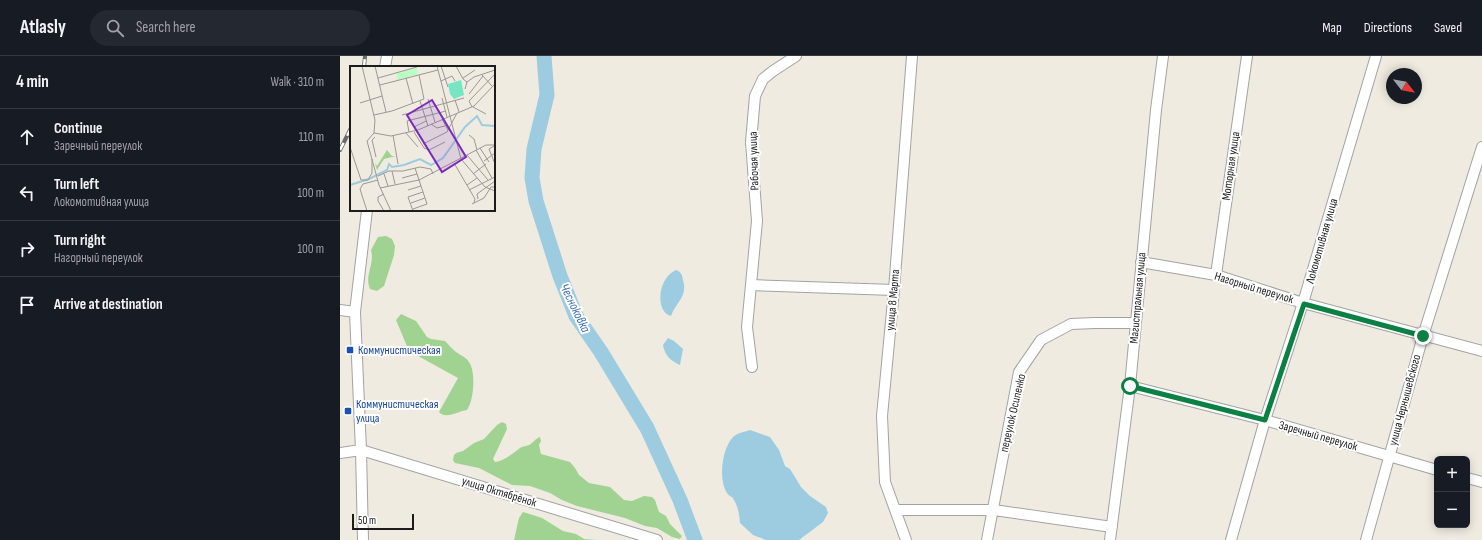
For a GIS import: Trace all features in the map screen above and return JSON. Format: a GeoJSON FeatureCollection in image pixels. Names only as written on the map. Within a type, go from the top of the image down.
{"type":"FeatureCollection","features":[{"type":"Feature","properties":{"kind":"street"},"geometry":{"type":"LineString","coordinates":[[385,66],[386,56]]}},
{"type":"Feature","properties":{"kind":"street","name":"Рабочая улица"},"geometry":{"type":"LineString","coordinates":[[752,367],[747,327],[757,220],[750,142],[755,96],[763,80],[772,71],[796,56]]}},
{"type":"Feature","properties":{"kind":"street","name":"улица 8 Марта"},"geometry":{"type":"LineString","coordinates":[[906,540],[885,482],[882,416],[894,290],[912,56]]}},
{"type":"Feature","properties":{"kind":"street","name":"Магистральная улица"},"geometry":{"type":"LineString","coordinates":[[1110,540],[1130,386],[1156,110],[1163,56]]}},
{"type":"Feature","properties":{"kind":"street","name":"Моторная улица"},"geometry":{"type":"LineString","coordinates":[[1216,275],[1246,56]]}},
{"type":"Feature","properties":{"kind":"street","name":"Локомотивная улица"},"geometry":{"type":"LineString","coordinates":[[1231,540],[1265,420],[1304,304],[1376,56]]}},
{"type":"Feature","properties":{"kind":"street","name":"улица Чернышевского"},"geometry":{"type":"LineString","coordinates":[[1366,540],[1423,336],[1482,147]]}},
{"type":"Feature","properties":{"kind":"street"},"geometry":{"type":"LineString","coordinates":[[363,540],[355,312],[367,211]]}},
{"type":"Feature","properties":{"kind":"street","name":"Нагорный переулок"},"geometry":{"type":"LineString","coordinates":[[1141,262],[1216,275],[1304,304],[1482,351]]}},
{"type":"Feature","properties":{"kind":"street"},"geometry":{"type":"LineString","coordinates":[[751,285],[894,290]]}},
{"type":"Feature","properties":{"kind":"street"},"geometry":{"type":"LineString","coordinates":[[340,310],[355,312]]}},
{"type":"Feature","properties":{"kind":"street","name":"переулок Осипенко"},"geometry":{"type":"LineString","coordinates":[[987,540],[1020,372],[1041,340],[1071,324],[1136,323]]}},
{"type":"Feature","properties":{"kind":"street","name":"Заречный переулок"},"geometry":{"type":"LineString","coordinates":[[1130,386],[1265,420],[1434,469]]}},
{"type":"Feature","properties":{"kind":"street","name":"улица Октябрёнок"},"geometry":{"type":"LineString","coordinates":[[340,453],[361,450],[657,540]]}},
{"type":"Feature","properties":{"kind":"street"},"geometry":{"type":"LineString","coordinates":[[1470,479],[1482,482]]}},
{"type":"Feature","properties":{"kind":"street"},"geometry":{"type":"LineString","coordinates":[[896,510],[994,510],[1112,527]]}},
{"type":"Feature","properties":{"kind":"green space"},"geometry":{"type":"Polygon","coordinates":[[[386,236],[392,239],[395,246],[394,255],[384,286],[377,291],[370,289],[368,284],[372,260],[371,250],[378,237],[386,236]]]}},
{"type":"Feature","properties":{"kind":"green space"},"geometry":{"type":"Polygon","coordinates":[[[401,314],[416,321],[427,337],[445,341],[469,362],[473,372],[473,393],[467,410],[449,415],[439,412],[458,378],[409,351],[396,320],[401,314]]]}},
{"type":"Feature","properties":{"kind":"green space"},"geometry":{"type":"Polygon","coordinates":[[[502,422],[506,424],[507,429],[493,459],[495,462],[504,459],[540,437],[541,441],[539,445],[541,454],[570,462],[579,475],[589,483],[610,487],[624,500],[632,501],[644,496],[652,497],[655,500],[659,512],[666,516],[670,524],[682,536],[680,539],[672,537],[657,528],[645,526],[625,518],[577,506],[550,493],[530,486],[512,485],[479,468],[455,463],[453,460],[456,453],[463,451],[474,443],[484,439],[497,425],[502,422]]]}},
{"type":"Feature","properties":{"kind":"green space"},"geometry":{"type":"Polygon","coordinates":[[[523,512],[542,518],[563,531],[576,534],[584,539],[596,540],[514,540],[519,518],[523,512]]]}},
{"type":"Feature","properties":{"kind":"water"},"geometry":{"type":"Polygon","coordinates":[[[676,270],[682,275],[684,291],[671,316],[663,309],[660,296],[666,278],[676,270]]]}},
{"type":"Feature","properties":{"kind":"water"},"geometry":{"type":"Polygon","coordinates":[[[668,338],[683,349],[680,365],[671,359],[665,352],[663,345],[668,338]]]}},
{"type":"Feature","properties":{"kind":"water"},"geometry":{"type":"Polygon","coordinates":[[[750,430],[770,437],[779,450],[785,466],[790,469],[801,487],[810,496],[826,507],[828,513],[823,522],[799,540],[766,540],[753,535],[740,523],[736,503],[732,497],[727,494],[724,487],[722,472],[722,464],[726,449],[733,437],[750,430]]]}},
{"type":"Feature","properties":{"kind":"waterway","name":"Чесноковка"},"geometry":{"type":"LineString","coordinates":[[544,56],[547,95],[534,149],[532,178],[536,201],[560,276],[576,316],[601,352],[647,428],[680,500],[695,540]]}},
{"type":"Feature","properties":{"kind":"railway"},"geometry":{"type":"LineString","coordinates":[[364,66],[365,56]]}},
{"type":"Feature","properties":{"kind":"railway"},"geometry":{"type":"LineString","coordinates":[[340,150],[350,130]]}},
{"type":"Feature","properties":{"kind":"place","name":"Коммунистическая"},"geometry":{"type":"Point","coordinates":[350,350]}},
{"type":"Feature","properties":{"kind":"place","name":"Коммунистическая улица"},"geometry":{"type":"Point","coordinates":[348,411]}},
{"type":"Feature","properties":{"kind":"route"},"geometry":{"type":"LineString","coordinates":[[1130,386],[1265,420],[1304,304],[1423,336]]}}]}
